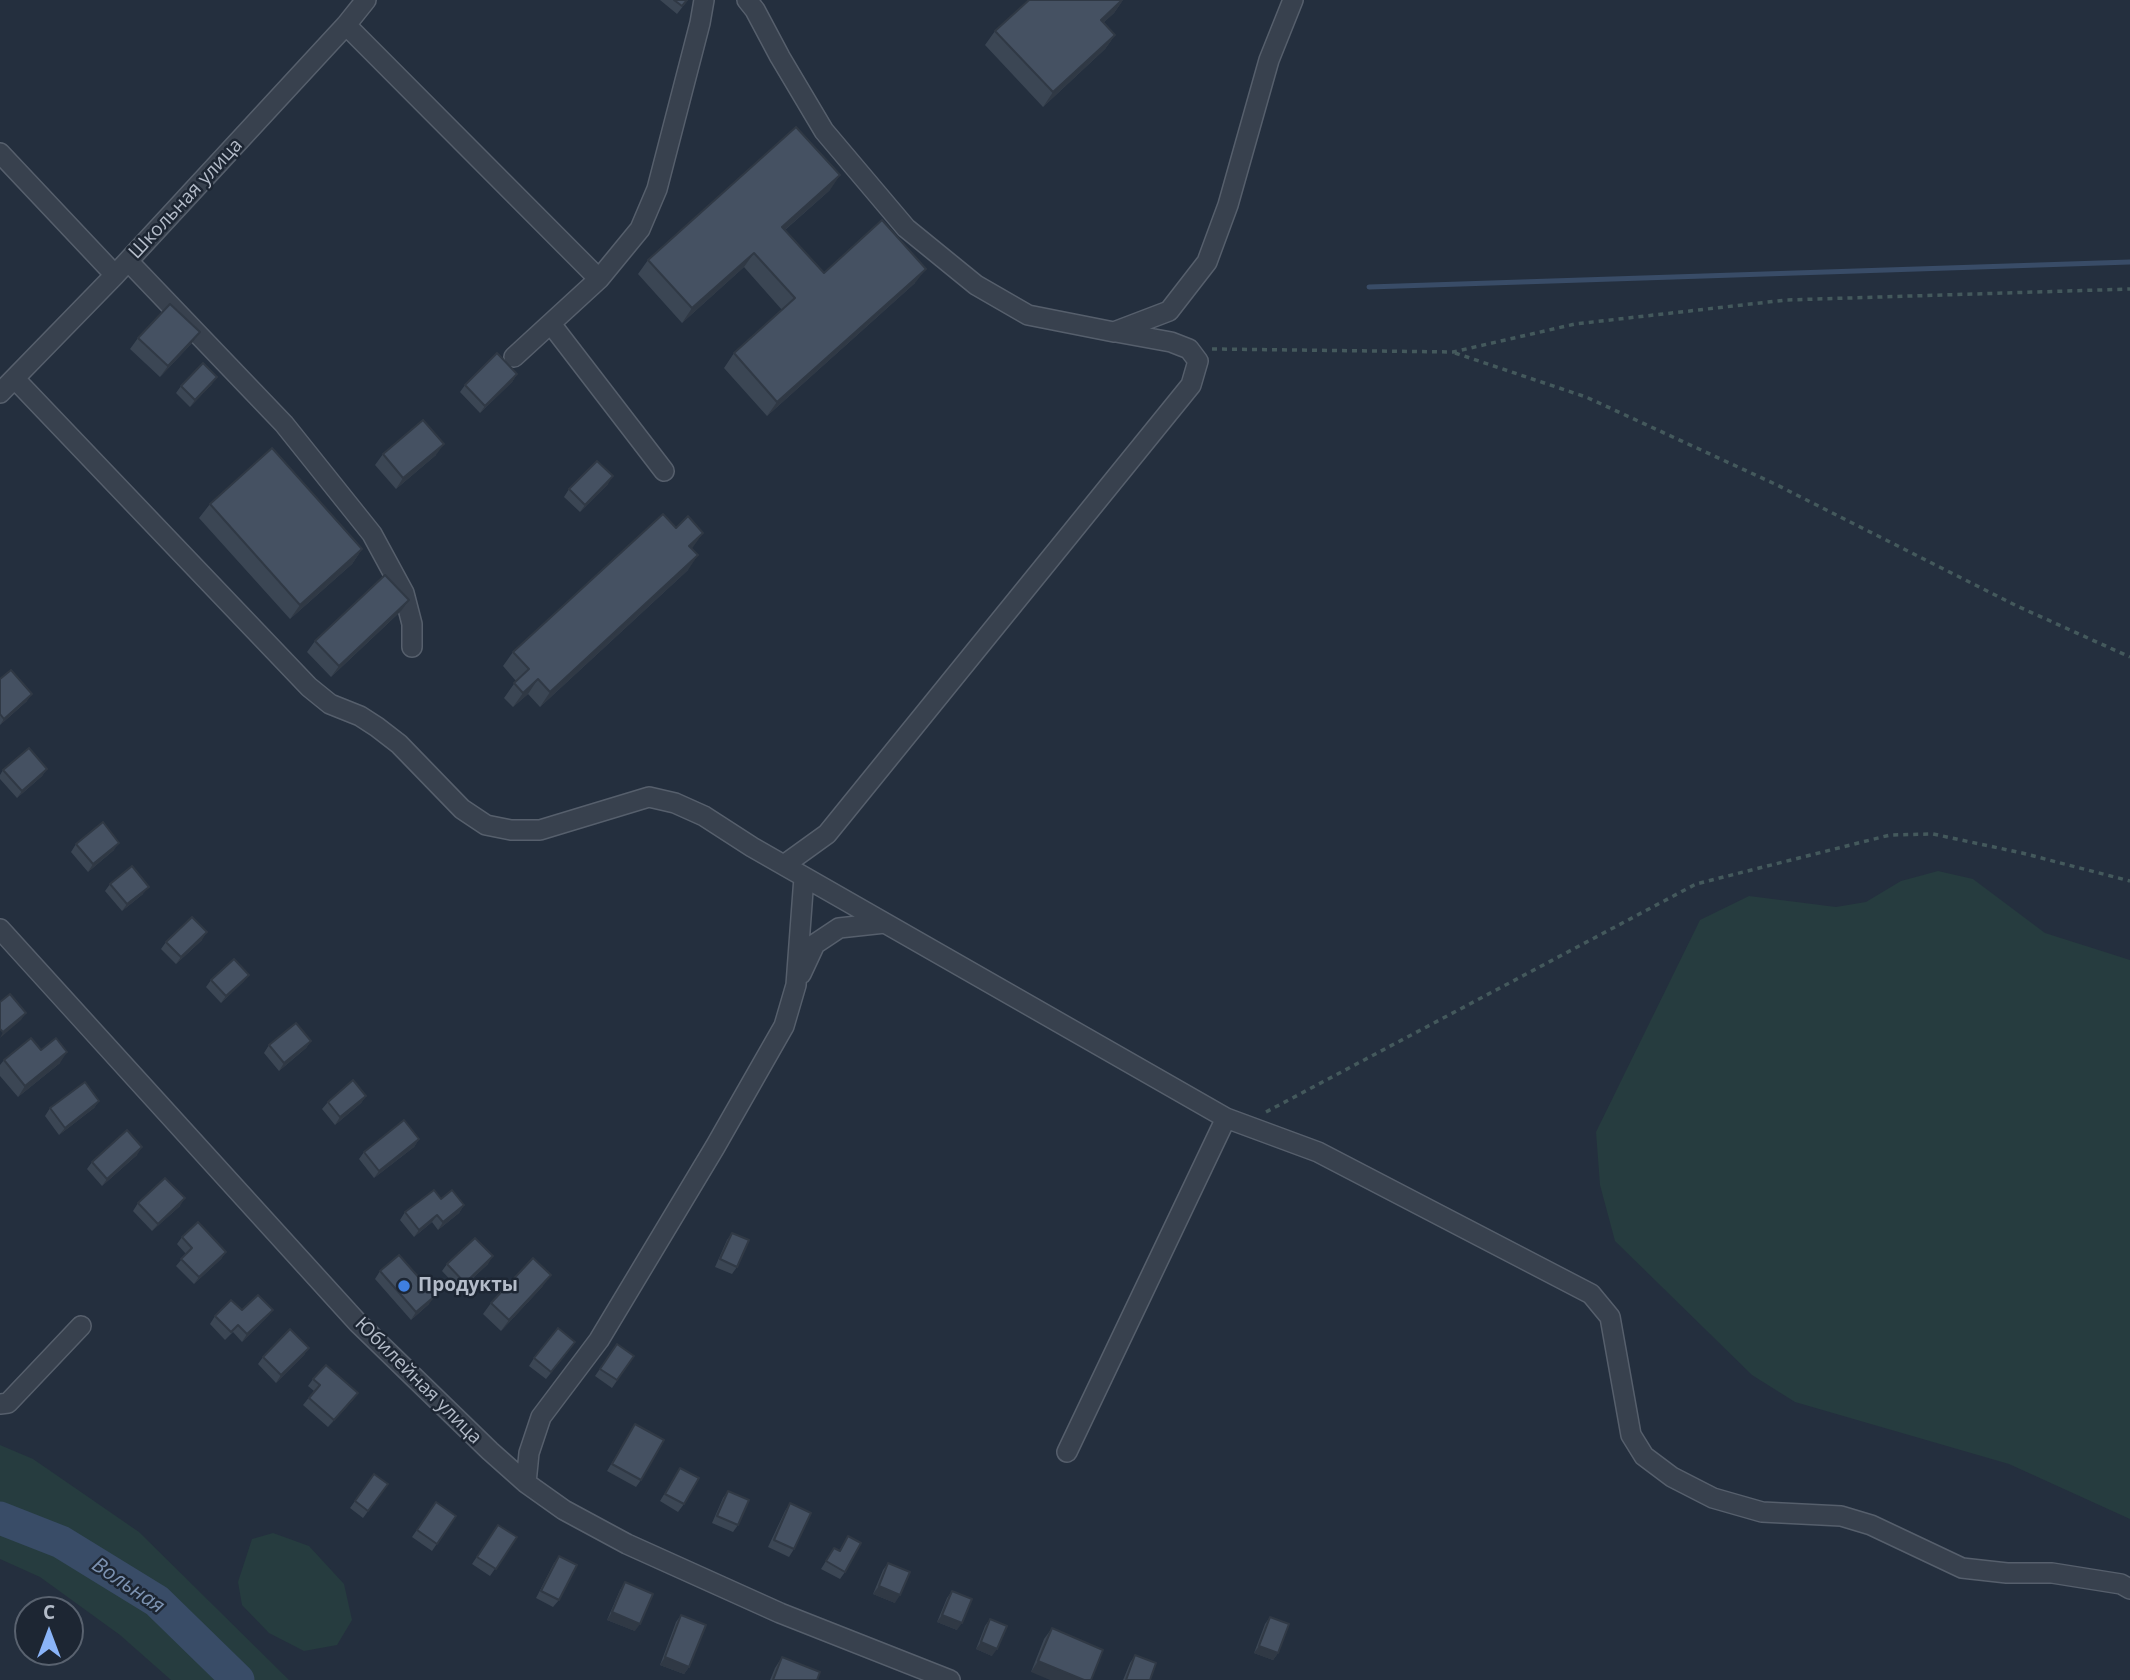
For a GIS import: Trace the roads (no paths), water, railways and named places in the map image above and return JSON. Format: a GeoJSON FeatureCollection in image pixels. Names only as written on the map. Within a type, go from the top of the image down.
{"type":"FeatureCollection","features":[{"type":"Feature","properties":{"kind":"street","name":"Школьная улица"},"geometry":{"type":"LineString","coordinates":[[0,393],[122,268],[366,0]]}},
{"type":"Feature","properties":{"kind":"street"},"geometry":{"type":"LineString","coordinates":[[514,357],[599,279],[640,229],[657,189],[704,0]]}},
{"type":"Feature","properties":{"kind":"street"},"geometry":{"type":"LineString","coordinates":[[747,0],[824,131],[906,228],[975,285],[1028,314],[1171,342],[1188,349],[1198,361],[1191,385],[827,834],[784,865]]}},
{"type":"Feature","properties":{"kind":"street"},"geometry":{"type":"LineString","coordinates":[[1115,332],[1169,311],[1207,262],[1228,205],[1269,60],[1293,0]]}},
{"type":"Feature","properties":{"kind":"street"},"geometry":{"type":"LineString","coordinates":[[346,25],[599,279]]}},
{"type":"Feature","properties":{"kind":"street"},"geometry":{"type":"LineString","coordinates":[[0,153],[284,424],[372,534],[404,593],[412,624],[412,647]]}},
{"type":"Feature","properties":{"kind":"street"},"geometry":{"type":"LineString","coordinates":[[551,324],[664,471]]}},
{"type":"Feature","properties":{"kind":"street"},"geometry":{"type":"LineString","coordinates":[[15,379],[309,687],[330,704],[360,716],[399,744],[463,809],[486,825],[511,830],[540,830],[649,797],[675,803],[704,816],[804,877],[1226,1118],[1318,1152],[1591,1294],[1611,1317],[1631,1435],[1644,1456],[1672,1477],[1713,1498],[1762,1513],[1841,1516],[1871,1525],[1962,1568],[2007,1573],[2052,1573],[2121,1584],[2130,1589]]}},
{"type":"Feature","properties":{"kind":"street"},"geometry":{"type":"LineString","coordinates":[[796,985],[804,877]]}},
{"type":"Feature","properties":{"kind":"street"},"geometry":{"type":"LineString","coordinates":[[526,1483],[529,1453],[541,1417],[599,1340],[715,1147],[784,1026],[796,985],[816,944],[839,928],[885,923]]}},
{"type":"Feature","properties":{"kind":"street","name":"Юбилейная улица"},"geometry":{"type":"LineString","coordinates":[[0,929],[358,1323],[489,1451],[526,1483],[564,1510],[627,1544],[780,1613],[950,1680]]}},
{"type":"Feature","properties":{"kind":"street"},"geometry":{"type":"LineString","coordinates":[[1067,1452],[1226,1118]]}},
{"type":"Feature","properties":{"kind":"street"},"geometry":{"type":"LineString","coordinates":[[0,1404],[8,1403],[81,1326]]}},
{"type":"Feature","properties":{"kind":"waterway"},"geometry":{"type":"LineString","coordinates":[[1369,287],[2130,262]]}},
{"type":"Feature","properties":{"kind":"waterway","name":"Вольная"},"geometry":{"type":"LineString","coordinates":[[0,1518],[61,1542],[157,1601],[238,1680]]}},
{"type":"Feature","properties":{"kind":"place","name":"Продукты"},"geometry":{"type":"Point","coordinates":[404,1286]}}]}
